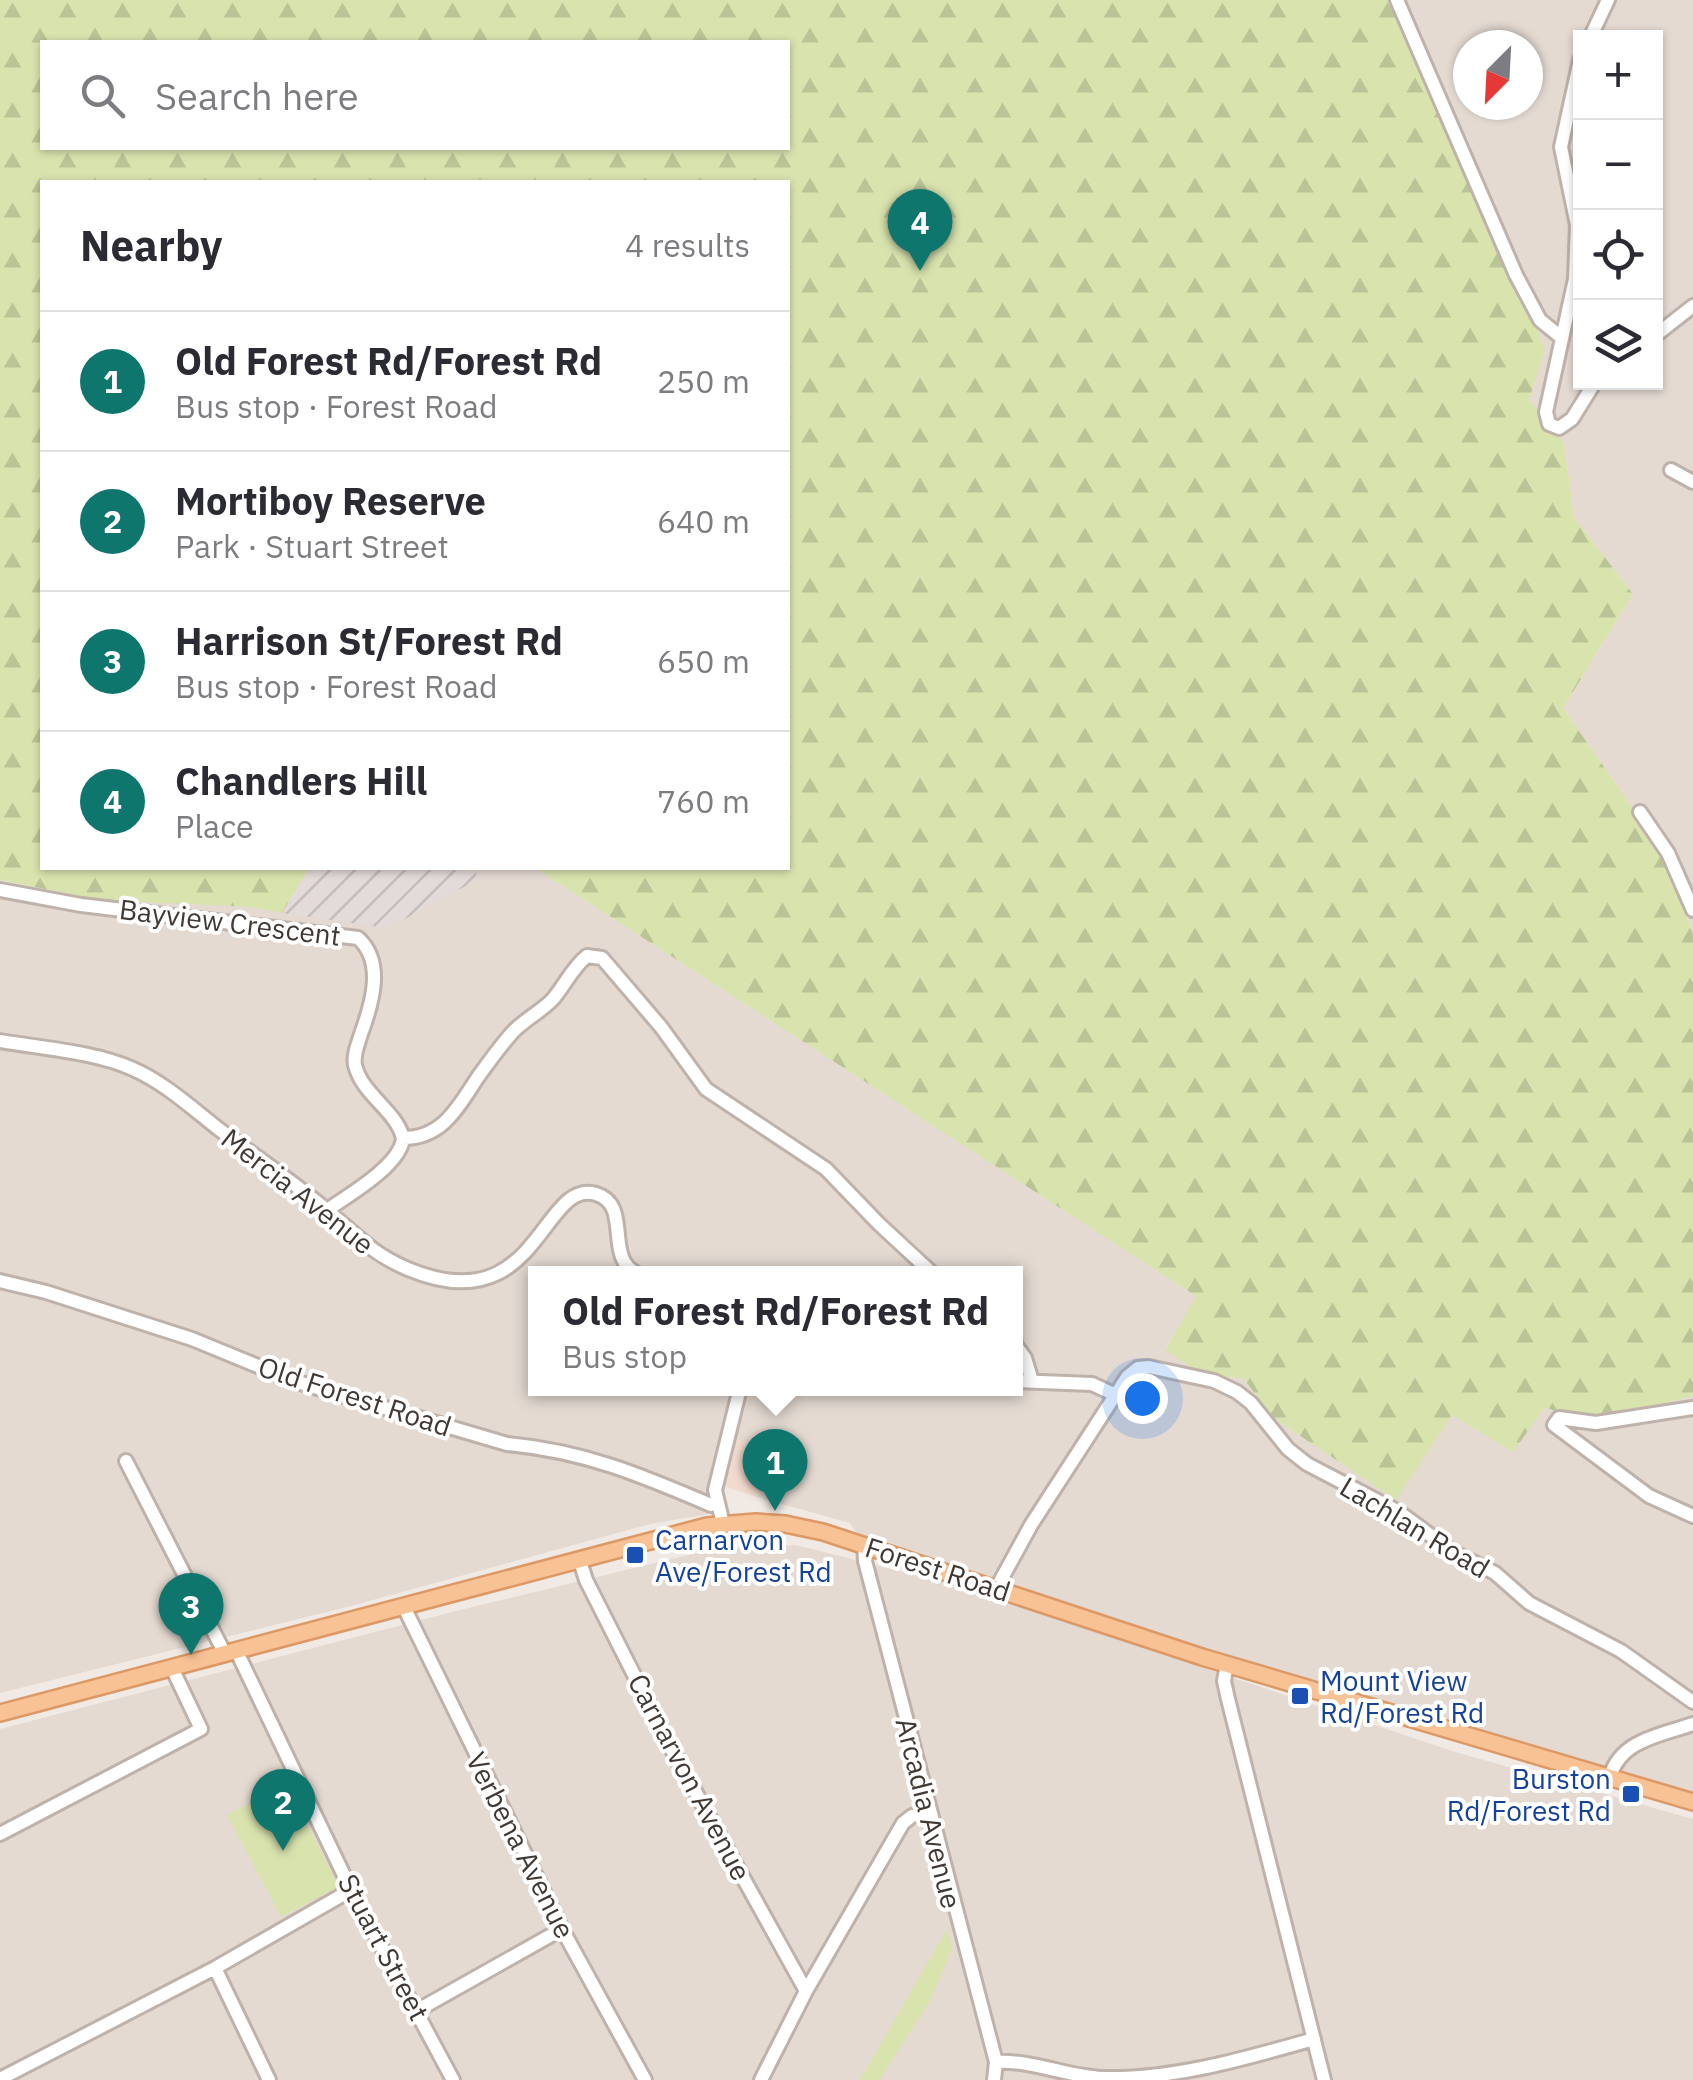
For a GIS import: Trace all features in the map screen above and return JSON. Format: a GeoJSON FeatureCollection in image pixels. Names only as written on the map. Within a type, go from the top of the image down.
{"type":"FeatureCollection","features":[{"type":"Feature","properties":{"kind":"main road","name":"Forest Road"},"geometry":{"type":"LineString","coordinates":[[0,1712],[715,1525],[785,1524],[864,1544],[1227,1664],[1693,1802]]}},
{"type":"Feature","properties":{"kind":"street"},"geometry":{"type":"LineString","coordinates":[[1397,0],[1516,275],[1540,320],[1562,338]]}},
{"type":"Feature","properties":{"kind":"street"},"geometry":{"type":"LineString","coordinates":[[1594,30],[1608,0]]}},
{"type":"Feature","properties":{"kind":"street"},"geometry":{"type":"LineString","coordinates":[[1573,92],[1561,147],[1578,235],[1574,287],[1546,412],[1549,424],[1558,428],[1568,423],[1590,390]]}},
{"type":"Feature","properties":{"kind":"street"},"geometry":{"type":"LineString","coordinates":[[1663,330],[1693,306]]}},
{"type":"Feature","properties":{"kind":"street"},"geometry":{"type":"LineString","coordinates":[[1671,470],[1693,482]]}},
{"type":"Feature","properties":{"kind":"street"},"geometry":{"type":"LineString","coordinates":[[1640,812],[1668,854],[1693,910]]}},
{"type":"Feature","properties":{"kind":"street","name":"Bayview Crescent"},"geometry":{"type":"LineString","coordinates":[[0,890],[81,905],[358,938],[369,947],[374,960],[374,982],[355,1064],[362,1082],[398,1124],[404,1138]]}},
{"type":"Feature","properties":{"kind":"street"},"geometry":{"type":"LineString","coordinates":[[327,1210],[381,1170],[404,1144],[404,1138],[426,1136],[441,1126],[463,1104],[477,1078],[514,1030],[550,1002],[587,956],[602,958],[661,1027],[706,1089],[826,1170],[925,1266]]}},
{"type":"Feature","properties":{"kind":"street","name":"Mercia Avenue"},"geometry":{"type":"LineString","coordinates":[[0,1041],[115,1062],[136,1070],[327,1210],[376,1254],[426,1276],[458,1284],[480,1282],[520,1260],[565,1202],[577,1193],[608,1198],[615,1211],[620,1259],[626,1266]]}},
{"type":"Feature","properties":{"kind":"street","name":"Old Forest Road"},"geometry":{"type":"LineString","coordinates":[[0,1281],[192,1339],[294,1382],[508,1444],[540,1447],[624,1468],[711,1505]]}},
{"type":"Feature","properties":{"kind":"street"},"geometry":{"type":"LineString","coordinates":[[1023,1355],[1032,1380]]}},
{"type":"Feature","properties":{"kind":"street","name":"Lachlan Road"},"geometry":{"type":"LineString","coordinates":[[1116,1395],[1138,1368],[1150,1367],[1214,1381],[1237,1392],[1251,1402],[1282,1443],[1300,1459],[1399,1512],[1453,1552],[1494,1573],[1536,1607],[1620,1651],[1693,1702]]}},
{"type":"Feature","properties":{"kind":"street"},"geometry":{"type":"LineString","coordinates":[[996,1588],[1116,1395],[1092,1384],[1023,1380]]}},
{"type":"Feature","properties":{"kind":"street"},"geometry":{"type":"LineString","coordinates":[[715,1525],[711,1505],[738,1396]]}},
{"type":"Feature","properties":{"kind":"street"},"geometry":{"type":"LineString","coordinates":[[1693,1408],[1604,1423],[1560,1418],[1554,1422],[1557,1429],[1649,1496],[1693,1516]]}},
{"type":"Feature","properties":{"kind":"street","name":"Stuart Street"},"geometry":{"type":"LineString","coordinates":[[126,1461],[454,2080]]}},
{"type":"Feature","properties":{"kind":"street"},"geometry":{"type":"LineString","coordinates":[[715,1490],[715,1525]]}},
{"type":"Feature","properties":{"kind":"street","name":"Arcadia Avenue"},"geometry":{"type":"LineString","coordinates":[[864,1544],[865,1561],[996,2062],[994,2080]]}},
{"type":"Feature","properties":{"kind":"street","name":"Carnarvon Avenue"},"geometry":{"type":"LineString","coordinates":[[580,1561],[671,1748],[806,1990]]}},
{"type":"Feature","properties":{"kind":"street","name":"Verbena Avenue"},"geometry":{"type":"LineString","coordinates":[[404,1607],[562,1929],[645,2080]]}},
{"type":"Feature","properties":{"kind":"street"},"geometry":{"type":"LineString","coordinates":[[1227,1664],[1224,1684],[1324,2080]]}},
{"type":"Feature","properties":{"kind":"street"},"geometry":{"type":"LineString","coordinates":[[0,1834],[201,1729],[172,1668]]}},
{"type":"Feature","properties":{"kind":"street"},"geometry":{"type":"LineString","coordinates":[[1610,1777],[1616,1761],[1628,1749],[1693,1724]]}},
{"type":"Feature","properties":{"kind":"street"},"geometry":{"type":"LineString","coordinates":[[761,2080],[806,1990],[903,1823],[929,1812]]}},
{"type":"Feature","properties":{"kind":"street"},"geometry":{"type":"LineString","coordinates":[[0,2078],[214,1968],[351,1890]]}},
{"type":"Feature","properties":{"kind":"street"},"geometry":{"type":"LineString","coordinates":[[418,2010],[562,1929]]}},
{"type":"Feature","properties":{"kind":"street"},"geometry":{"type":"LineString","coordinates":[[214,1968],[269,2080]]}},
{"type":"Feature","properties":{"kind":"street"},"geometry":{"type":"LineString","coordinates":[[996,2062],[1017,2061],[1063,2074],[1105,2079],[1149,2076],[1176,2074],[1314,2039]]}},
{"type":"Feature","properties":{"kind":"shaded area"},"geometry":{"type":"Polygon","coordinates":[[[1396,0],[1693,0],[1693,934],[1662,850],[1563,708],[1633,594],[1574,517],[1564,443],[1529,400],[1396,0]]]}},
{"type":"Feature","properties":{"kind":"shaded area"},"geometry":{"type":"Polygon","coordinates":[[[296,870],[538,870],[1197,1296],[1165,1349],[1202,1374],[1244,1379],[1272,1417],[1396,1499],[1452,1414],[1545,1407],[1644,1409],[1693,1396],[1693,1802],[864,1545],[850,1523],[757,1497],[768,1450],[736,1439],[716,1513],[650,1524],[351,1606],[0,1693],[0,880],[99,900],[296,870]]]}},
{"type":"Feature","properties":{"kind":"shaded area"},"geometry":{"type":"Polygon","coordinates":[[[308,870],[477,870],[475,881],[388,928],[282,913],[308,870]]]}},
{"type":"Feature","properties":{"kind":"shaded area"},"geometry":{"type":"Polygon","coordinates":[[[736,1439],[769,1450],[757,1497],[723,1486],[736,1439]]]}},
{"type":"Feature","properties":{"kind":"shaded area"},"geometry":{"type":"Polygon","coordinates":[[[796,1545],[963,1587],[1452,1751],[1693,1819],[1693,2080],[0,2080],[0,1729],[713,1549],[796,1545]]]}},
{"type":"Feature","properties":{"kind":"green space"},"geometry":{"type":"Polygon","coordinates":[[[0,0],[1396,0],[1545,349],[1529,400],[1564,443],[1574,517],[1633,594],[1563,708],[1662,850],[1693,934],[1693,1396],[1644,1409],[1575,1419],[1545,1407],[1513,1452],[1452,1415],[1396,1500],[1272,1417],[1244,1379],[1202,1374],[1165,1350],[1196,1296],[538,870],[790,870],[790,180],[40,180],[40,870],[308,870],[282,913],[253,907],[99,900],[0,880],[0,0]]]}},
{"type":"Feature","properties":{"kind":"green space"},"geometry":{"type":"Polygon","coordinates":[[[286,1784],[339,1887],[281,1917],[227,1815],[286,1784]]]}},
{"type":"Feature","properties":{"kind":"green space"},"geometry":{"type":"Polygon","coordinates":[[[947,1929],[952,1949],[930,2001],[879,2080],[860,2080],[947,1929]]]}},
{"type":"Feature","properties":{"kind":"place","name":"Chandlers Hill"},"geometry":{"type":"Point","coordinates":[920,271]}},
{"type":"Feature","properties":{"kind":"place","name":"Old Forest Rd/Forest Rd"},"geometry":{"type":"Point","coordinates":[775,1511]}},
{"type":"Feature","properties":{"kind":"place","name":"Carnarvon Ave/Forest Rd"},"geometry":{"type":"Point","coordinates":[635,1555]}},
{"type":"Feature","properties":{"kind":"place","name":"Harrison St/Forest Rd"},"geometry":{"type":"Point","coordinates":[191,1655]}},
{"type":"Feature","properties":{"kind":"place","name":"Mount View Rd/Forest Rd"},"geometry":{"type":"Point","coordinates":[1300,1696]}},
{"type":"Feature","properties":{"kind":"place","name":"Burston Rd/Forest Rd"},"geometry":{"type":"Point","coordinates":[1631,1794]}},
{"type":"Feature","properties":{"kind":"place","name":"Mortiboy Reserve"},"geometry":{"type":"Point","coordinates":[283,1851]}}]}
